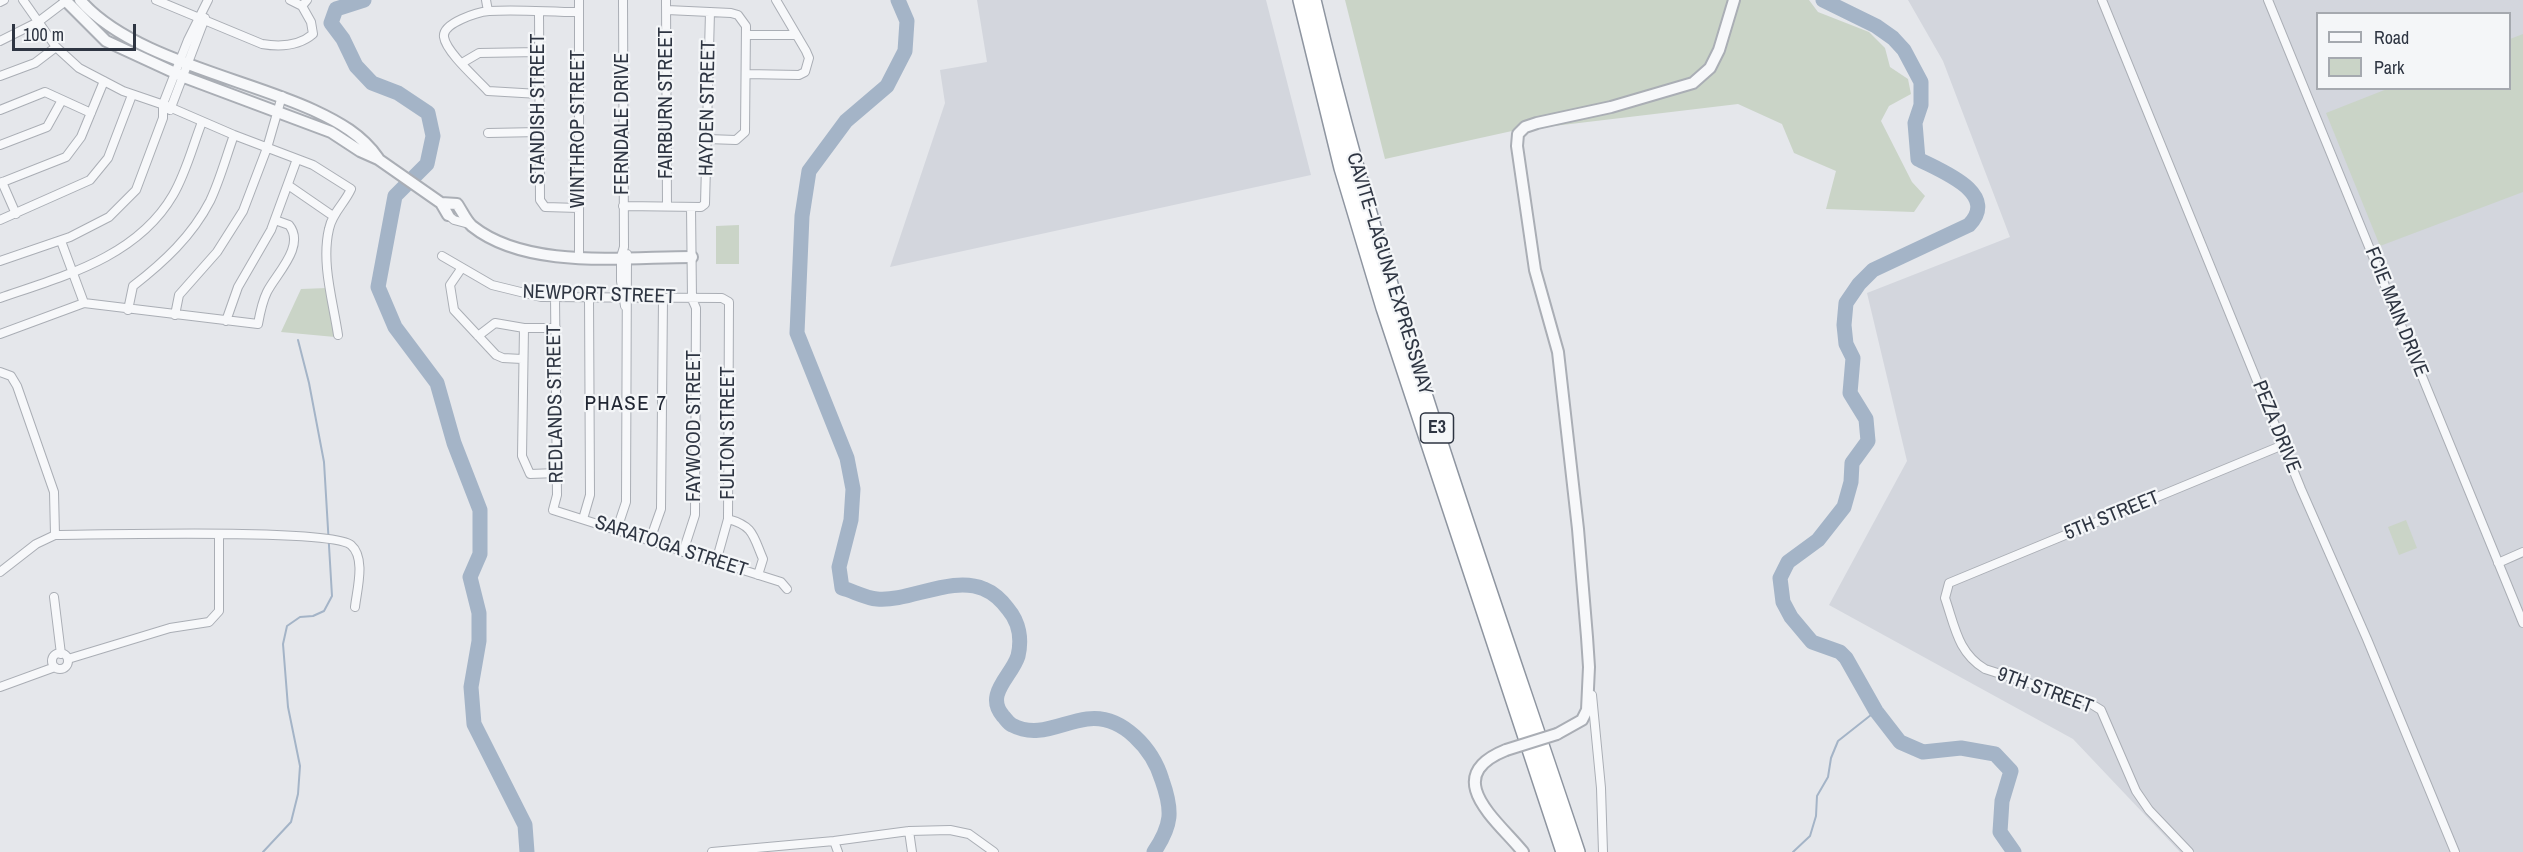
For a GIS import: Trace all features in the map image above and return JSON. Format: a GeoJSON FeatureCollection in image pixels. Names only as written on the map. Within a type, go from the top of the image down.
{"type":"FeatureCollection","features":[{"type":"Feature","properties":{"kind":"highway","name":"CAVITE–LAGUNA EXPRESSWAY"},"geometry":{"type":"LineString","coordinates":[[1301,0],[1342,168],[1384,308],[1564,852]]}},
{"type":"Feature","properties":{"kind":"highway","name":"CAVITE–LAGUNA EXPRESSWAY"},"geometry":{"type":"LineString","coordinates":[[1313,0],[1352,154],[1395,303],[1577,852]]}},
{"type":"Feature","properties":{"kind":"street"},"geometry":{"type":"LineString","coordinates":[[23,0],[57,47],[79,68],[132,95],[163,104],[202,122],[313,165],[351,189],[333,216],[329,230],[326,262],[338,335]]}},
{"type":"Feature","properties":{"kind":"street"},"geometry":{"type":"LineString","coordinates":[[0,41],[38,22],[66,0],[106,41],[180,75],[331,132],[360,151],[378,159],[440,201],[457,204],[465,213],[469,224]]}},
{"type":"Feature","properties":{"kind":"street"},"geometry":{"type":"LineString","coordinates":[[80,0],[115,31],[185,62],[282,96],[338,122],[367,142],[378,159]]}},
{"type":"Feature","properties":{"kind":"street"},"geometry":{"type":"LineString","coordinates":[[156,0],[203,16],[262,44],[284,45],[307,39],[313,34],[305,3],[290,0]]}},
{"type":"Feature","properties":{"kind":"street"},"geometry":{"type":"LineString","coordinates":[[0,261],[61,241],[109,217],[135,190],[163,118],[172,108],[180,75],[208,0]]}},
{"type":"Feature","properties":{"kind":"street"},"geometry":{"type":"LineString","coordinates":[[486,0],[488,11]]}},
{"type":"Feature","properties":{"kind":"street","name":"WINTHROP STREET"},"geometry":{"type":"LineString","coordinates":[[579,0],[579,257]]}},
{"type":"Feature","properties":{"kind":"street","name":"FERNDALE DRIVE"},"geometry":{"type":"LineString","coordinates":[[617,529],[626,502],[622,0]]}},
{"type":"Feature","properties":{"kind":"street","name":"FAIRBURN STREET"},"geometry":{"type":"LineString","coordinates":[[666,0],[667,207]]}},
{"type":"Feature","properties":{"kind":"street"},"geometry":{"type":"LineString","coordinates":[[746,74],[799,75],[805,72],[809,58],[776,0]]}},
{"type":"Feature","properties":{"kind":"street"},"geometry":{"type":"LineString","coordinates":[[1603,852],[1601,788],[1578,529],[1558,352],[1535,270],[1517,147],[1518,134],[1525,127],[1537,123],[1611,107],[1693,83],[1710,68],[1719,50],[1734,0]]}},
{"type":"Feature","properties":{"kind":"street","name":"PEZA DRIVE"},"geometry":{"type":"LineString","coordinates":[[2102,0],[2283,445],[2367,639],[2455,852]]}},
{"type":"Feature","properties":{"kind":"street","name":"FCIE MAIN DRIVE"},"geometry":{"type":"LineString","coordinates":[[2268,0],[2523,623]]}},
{"type":"Feature","properties":{"kind":"street"},"geometry":{"type":"LineString","coordinates":[[666,10],[738,15],[746,26],[745,132],[736,140],[707,139]]}},
{"type":"Feature","properties":{"kind":"street"},"geometry":{"type":"LineString","coordinates":[[539,94],[488,91],[447,46],[443,36],[447,27],[488,11],[578,12]]}},
{"type":"Feature","properties":{"kind":"street","name":"STANDISH STREET"},"geometry":{"type":"LineString","coordinates":[[539,12],[540,200],[545,207],[579,208]]}},
{"type":"Feature","properties":{"kind":"street","name":"HAYDEN STREET"},"geometry":{"type":"LineString","coordinates":[[691,207],[701,207],[705,204],[710,12]]}},
{"type":"Feature","properties":{"kind":"street"},"geometry":{"type":"LineString","coordinates":[[747,35],[796,35]]}},
{"type":"Feature","properties":{"kind":"street"},"geometry":{"type":"LineString","coordinates":[[0,76],[35,63],[57,47]]}},
{"type":"Feature","properties":{"kind":"street"},"geometry":{"type":"LineString","coordinates":[[462,63],[479,53],[539,52]]}},
{"type":"Feature","properties":{"kind":"street"},"geometry":{"type":"LineString","coordinates":[[163,118],[163,104],[180,75]]}},
{"type":"Feature","properties":{"kind":"street"},"geometry":{"type":"LineString","coordinates":[[16,214],[1,182],[66,157],[81,137],[104,81]]}},
{"type":"Feature","properties":{"kind":"street"},"geometry":{"type":"LineString","coordinates":[[0,110],[45,92],[91,113]]}},
{"type":"Feature","properties":{"kind":"street"},"geometry":{"type":"LineString","coordinates":[[0,220],[90,180],[108,158],[132,95]]}},
{"type":"Feature","properties":{"kind":"street"},"geometry":{"type":"LineString","coordinates":[[175,315],[179,295],[218,252],[243,211],[267,148],[282,96]]}},
{"type":"Feature","properties":{"kind":"street"},"geometry":{"type":"LineString","coordinates":[[0,145],[47,127],[62,100]]}},
{"type":"Feature","properties":{"kind":"street"},"geometry":{"type":"LineString","coordinates":[[0,298],[73,273],[126,247],[153,221],[174,194],[202,122]]}},
{"type":"Feature","properties":{"kind":"street"},"geometry":{"type":"LineString","coordinates":[[488,133],[540,132]]}},
{"type":"Feature","properties":{"kind":"street"},"geometry":{"type":"LineString","coordinates":[[128,310],[133,286],[164,262],[192,230],[210,200],[234,135]]}},
{"type":"Feature","properties":{"kind":"street"},"geometry":{"type":"LineString","coordinates":[[226,321],[238,287],[275,220],[297,159]]}},
{"type":"Feature","properties":{"kind":"street"},"geometry":{"type":"LineString","coordinates":[[288,186],[333,216]]}},
{"type":"Feature","properties":{"kind":"street"},"geometry":{"type":"LineString","coordinates":[[440,201],[448,215],[454,220],[469,224],[493,241],[516,250],[542,256],[579,257],[624,254],[692,257]]}},
{"type":"Feature","properties":{"kind":"street"},"geometry":{"type":"LineString","coordinates":[[623,206],[691,207]]}},
{"type":"Feature","properties":{"kind":"street","name":"FAYWOOD STREET"},"geometry":{"type":"LineString","coordinates":[[683,552],[695,515],[696,308],[692,299],[691,207]]}},
{"type":"Feature","properties":{"kind":"street"},"geometry":{"type":"LineString","coordinates":[[0,334],[84,303],[258,324],[267,293],[289,256],[294,242],[294,234],[289,225],[275,220]]}},
{"type":"Feature","properties":{"kind":"street"},"geometry":{"type":"LineString","coordinates":[[61,241],[84,303]]}},
{"type":"Feature","properties":{"kind":"street","name":"NEWPORT STREET"},"geometry":{"type":"LineString","coordinates":[[442,256],[492,285],[517,293],[625,301],[663,298],[722,298],[729,302]]}},
{"type":"Feature","properties":{"kind":"street"},"geometry":{"type":"LineString","coordinates":[[461,268],[450,285],[454,310],[496,355],[503,358],[522,359]]}},
{"type":"Feature","properties":{"kind":"street","name":"REDLANDS STREET"},"geometry":{"type":"LineString","coordinates":[[554,510],[557,495],[555,297]]}},
{"type":"Feature","properties":{"kind":"street"},"geometry":{"type":"LineString","coordinates":[[583,519],[590,495],[589,298]]}},
{"type":"Feature","properties":{"kind":"street"},"geometry":{"type":"LineString","coordinates":[[650,540],[661,509],[663,298]]}},
{"type":"Feature","properties":{"kind":"street","name":"FULTON STREET"},"geometry":{"type":"LineString","coordinates":[[716,562],[728,519],[729,302]]}},
{"type":"Feature","properties":{"kind":"street"},"geometry":{"type":"LineString","coordinates":[[478,336],[495,322],[524,328],[556,328]]}},
{"type":"Feature","properties":{"kind":"street"},"geometry":{"type":"LineString","coordinates":[[524,328],[522,456],[530,474],[557,473]]}},
{"type":"Feature","properties":{"kind":"street"},"geometry":{"type":"LineString","coordinates":[[0,372],[10,376],[17,386],[54,492],[55,535]]}},
{"type":"Feature","properties":{"kind":"street","name":"5TH STREET"},"geometry":{"type":"LineString","coordinates":[[1946,591],[1950,583],[2283,445]]}},
{"type":"Feature","properties":{"kind":"street","name":"SARATOGA STREET"},"geometry":{"type":"LineString","coordinates":[[554,510],[781,582],[787,589]]}},
{"type":"Feature","properties":{"kind":"street"},"geometry":{"type":"LineString","coordinates":[[728,519],[743,523],[751,529],[763,559],[758,575]]}},
{"type":"Feature","properties":{"kind":"street"},"geometry":{"type":"LineString","coordinates":[[0,687],[55,667],[54,658],[170,628],[209,622],[219,611],[219,534]]}},
{"type":"Feature","properties":{"kind":"street"},"geometry":{"type":"LineString","coordinates":[[0,572],[36,544],[55,535],[219,534],[313,537],[344,540],[354,549],[359,561],[355,606]]}},
{"type":"Feature","properties":{"kind":"street"},"geometry":{"type":"LineString","coordinates":[[2498,562],[2523,552]]}},
{"type":"Feature","properties":{"kind":"street","name":"9TH STREET"},"geometry":{"type":"LineString","coordinates":[[1946,591],[1946,598],[1965,653],[1973,662],[1985,669],[2088,702],[2101,710],[2136,791],[2149,810],[2189,852]]}},
{"type":"Feature","properties":{"kind":"street"},"geometry":{"type":"LineString","coordinates":[[54,597],[65,656]]}},
{"type":"Feature","properties":{"kind":"street"},"geometry":{"type":"LineString","coordinates":[[1523,852],[1481,804],[1475,788],[1476,777],[1482,764],[1489,758],[1506,750],[1557,734],[1585,716],[1588,705],[1589,667]]}},
{"type":"Feature","properties":{"kind":"street"},"geometry":{"type":"LineString","coordinates":[[909,831],[912,852]]}},
{"type":"Feature","properties":{"kind":"street"},"geometry":{"type":"LineString","coordinates":[[712,852],[834,841],[909,831],[963,831],[994,852]]}},
{"type":"Feature","properties":{"kind":"street"},"geometry":{"type":"LineString","coordinates":[[834,841],[838,852]]}},
{"type":"Feature","properties":{"kind":"shaded area"},"geometry":{"type":"Polygon","coordinates":[[[977,0],[1266,0],[1311,175],[890,267],[945,103],[940,70],[987,62],[977,0]]]}},
{"type":"Feature","properties":{"kind":"shaded area"},"geometry":{"type":"Polygon","coordinates":[[[1908,0],[2523,0],[2523,852],[2180,852],[2073,739],[1829,605],[1907,461],[1867,293],[2010,237],[1943,61],[1908,0]]]}},
{"type":"Feature","properties":{"kind":"green space"},"geometry":{"type":"Polygon","coordinates":[[[1345,0],[1809,0],[1818,12],[1869,32],[1885,48],[1890,67],[1908,79],[1911,94],[1889,106],[1881,121],[1912,182],[1925,196],[1914,212],[1826,209],[1836,171],[1794,153],[1782,124],[1738,104],[1512,131],[1385,159],[1345,0]]]}},
{"type":"Feature","properties":{"kind":"green space"},"geometry":{"type":"Polygon","coordinates":[[[2523,34],[2523,192],[2380,246],[2326,113],[2384,90],[2511,90],[2511,39],[2523,34]]]}},
{"type":"Feature","properties":{"kind":"green space"},"geometry":{"type":"Polygon","coordinates":[[[739,225],[739,264],[716,264],[716,226],[739,225]]]}},
{"type":"Feature","properties":{"kind":"green space"},"geometry":{"type":"Polygon","coordinates":[[[327,288],[335,337],[281,332],[301,289],[327,288]]]}},
{"type":"Feature","properties":{"kind":"green space"},"geometry":{"type":"Polygon","coordinates":[[[2406,520],[2417,548],[2399,555],[2388,527],[2406,520]]]}},
{"type":"Feature","properties":{"kind":"waterway"},"geometry":{"type":"LineString","coordinates":[[364,0],[336,9],[331,23],[343,39],[356,66],[372,83],[398,93],[428,113],[433,136],[427,164],[395,196],[378,287],[395,327],[437,383],[454,443],[480,510],[480,554],[470,577],[479,613],[479,641],[471,687],[474,724],[525,825],[527,852]]}},
{"type":"Feature","properties":{"kind":"waterway"},"geometry":{"type":"LineString","coordinates":[[898,0],[907,21],[905,51],[887,86],[846,121],[809,171],[802,216],[797,333],[847,458],[853,489],[851,520],[839,567],[842,588],[877,599],[889,599],[958,585],[984,589],[998,598],[1015,619],[1020,643],[1015,663],[998,693],[996,700],[998,708],[1009,723],[1022,729],[1041,730],[1087,719],[1100,719],[1113,722],[1135,736],[1152,757],[1168,801],[1167,826],[1154,852]]}},
{"type":"Feature","properties":{"kind":"waterway"},"geometry":{"type":"LineString","coordinates":[[1823,0],[1876,26],[1893,38],[1904,50],[1921,82],[1921,105],[1915,123],[1918,159],[1964,184],[1973,193],[1977,203],[1977,213],[1969,225],[1873,270],[1859,284],[1846,303],[1844,325],[1846,344],[1853,358],[1850,393],[1866,419],[1868,441],[1852,463],[1851,482],[1844,507],[1818,540],[1788,562],[1780,578],[1783,602],[1791,617],[1812,642],[1840,652],[1846,658],[1876,711],[1900,742],[1923,752],[1961,748],[1995,754],[2011,771],[2002,801],[2000,832],[2014,852]]}},
{"type":"Feature","properties":{"kind":"waterway"},"geometry":{"type":"LineString","coordinates":[[263,852],[291,822],[298,794],[300,766],[288,707],[283,644],[287,626],[300,617],[313,616],[324,611],[332,596],[324,462],[298,340]]}},
{"type":"Feature","properties":{"kind":"waterway"},"geometry":{"type":"LineString","coordinates":[[1793,852],[1810,836],[1816,816],[1817,796],[1828,777],[1831,758],[1838,741],[1876,711]]}},
{"type":"Feature","properties":{"kind":"district","name":"PHASE 7"},"geometry":{"type":"Point","coordinates":[626,404]}}]}
